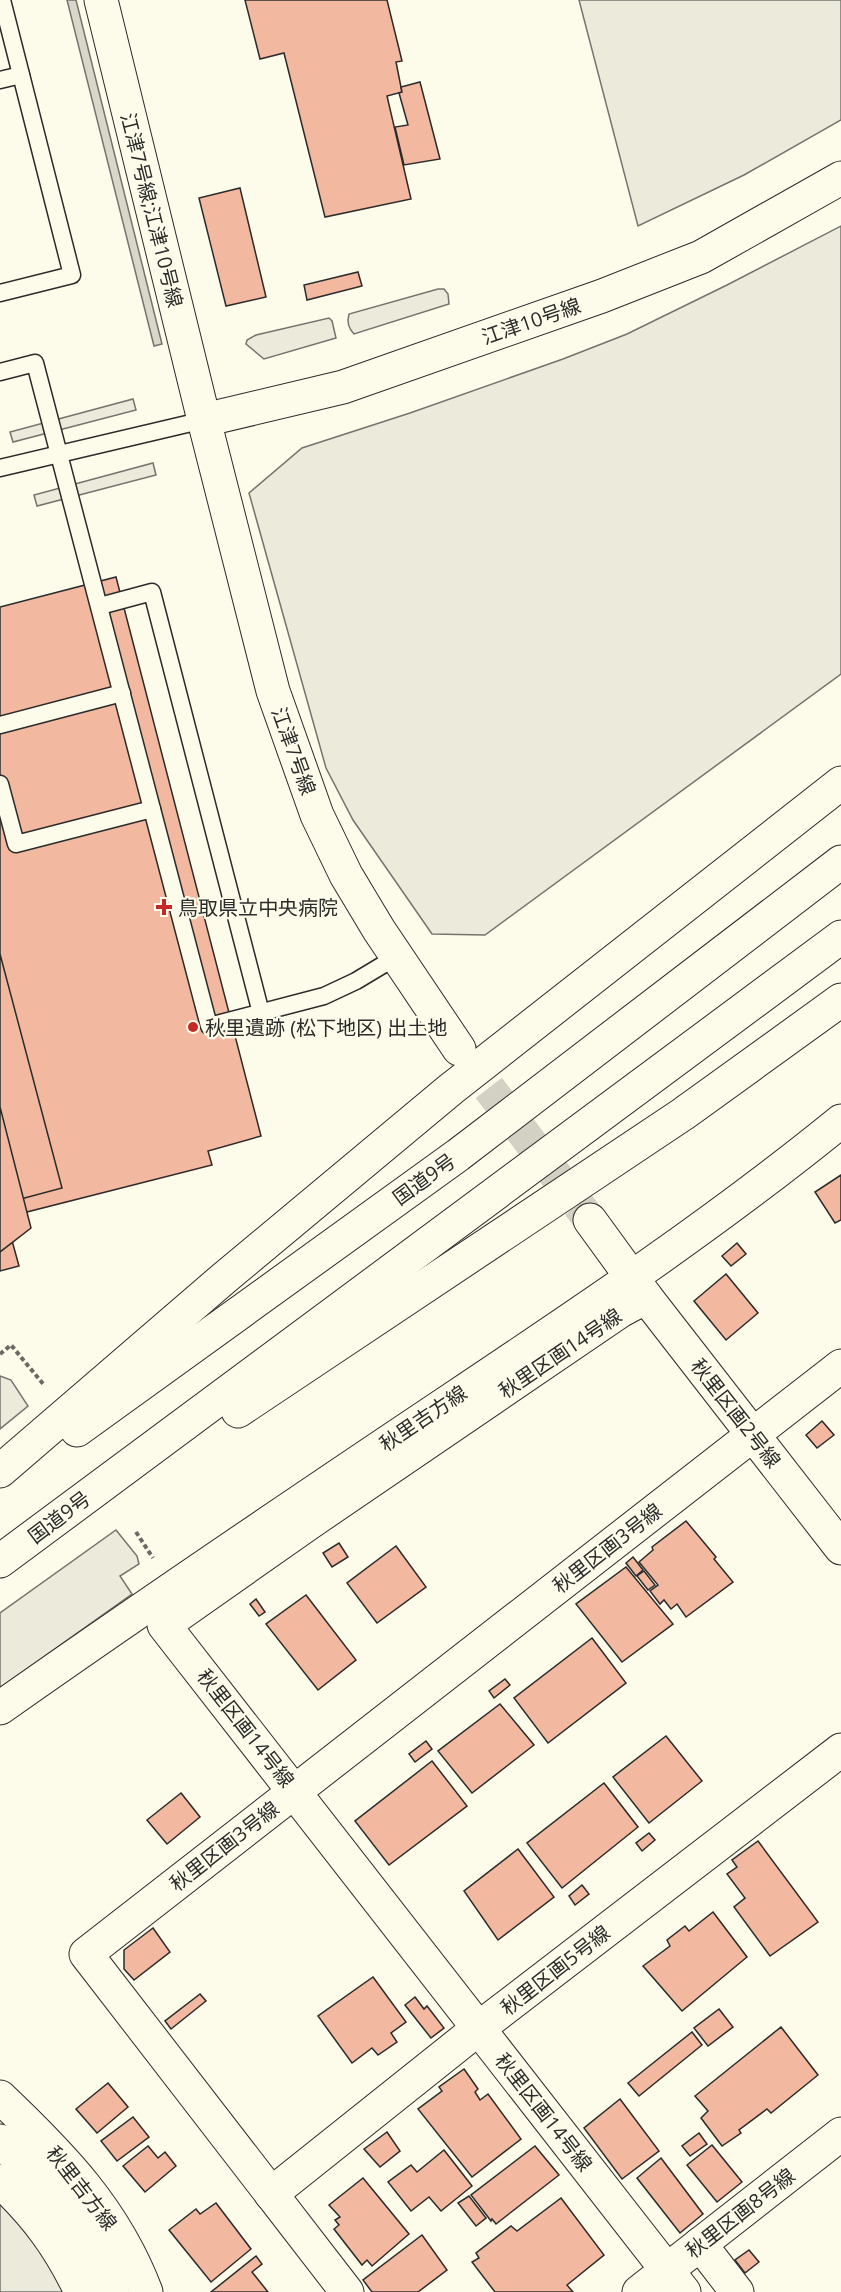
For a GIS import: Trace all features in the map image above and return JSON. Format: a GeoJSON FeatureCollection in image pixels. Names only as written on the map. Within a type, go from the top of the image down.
{"type":"FeatureCollection","features":[{"type":"Feature","properties":{"kind":"main road","name":"江津7号線;江津10号線"},"geometry":{"type":"LineString","coordinates":[[100,0],[204,420]]}},
{"type":"Feature","properties":{"kind":"main road","name":"江津10号線"},"geometry":{"type":"LineString","coordinates":[[204,420],[343,387],[602,296],[701,257],[841,178]]}},
{"type":"Feature","properties":{"kind":"main road","name":"江津7号線"},"geometry":{"type":"LineString","coordinates":[[204,420],[260,647],[294,754],[317,815],[346,874],[396,957],[459,1049]]}},
{"type":"Feature","properties":{"kind":"main road"},"geometry":{"type":"LineString","coordinates":[[0,1471],[232,1272],[451,1089],[841,783]]}},
{"type":"Feature","properties":{"kind":"main road","name":"国道9号"},"geometry":{"type":"LineString","coordinates":[[0,1486],[458,1155],[841,862]]}},
{"type":"Feature","properties":{"kind":"main road","name":"国道9号"},"geometry":{"type":"LineString","coordinates":[[0,1561],[841,937]]}},
{"type":"Feature","properties":{"kind":"main road"},"geometry":{"type":"LineString","coordinates":[[0,1569],[683,1114],[841,1000]]}},
{"type":"Feature","properties":{"kind":"main road","name":"秋里吉方線"},"geometry":{"type":"LineString","coordinates":[[0,1708],[136,1612],[640,1288],[755,1188],[841,1121]]}},
{"type":"Feature","properties":{"kind":"main road"},"geometry":{"type":"LineString","coordinates":[[590,1220],[640,1288]]}},
{"type":"Feature","properties":{"kind":"main road","name":"秋里区画2号線"},"geometry":{"type":"LineString","coordinates":[[640,1288],[841,1548]]}},
{"type":"Feature","properties":{"kind":"main road","name":"秋里区画14号線"},"geometry":{"type":"LineString","coordinates":[[640,1288],[620,1311],[367,1483],[164,1625],[675,2281]]}},
{"type":"Feature","properties":{"kind":"main road","name":"秋里区画3号線"},"geometry":{"type":"LineString","coordinates":[[347,2292],[86,1953],[841,1366]]}},
{"type":"Feature","properties":{"kind":"main road","name":"秋里区画5号線"},"geometry":{"type":"LineString","coordinates":[[271,2194],[479,2028],[841,1750]]}},
{"type":"Feature","properties":{"kind":"main road","name":"秋里吉方線"},"geometry":{"type":"LineString","coordinates":[[0,2097],[55,2150],[106,2212],[124,2243],[146,2292]]}},
{"type":"Feature","properties":{"kind":"main road","name":"秋里区画8号線"},"geometry":{"type":"LineString","coordinates":[[639,2292],[675,2281],[700,2244],[841,2134]]}},
{"type":"Feature","properties":{"kind":"main road"},"geometry":{"type":"LineString","coordinates":[[0,2141],[51,2192],[75,2224],[112,2292]]}},
{"type":"Feature","properties":{"kind":"main road"},"geometry":{"type":"LineString","coordinates":[[0,2181],[48,2233],[68,2264],[81,2292]]}},
{"type":"Feature","properties":{"kind":"main road"},"geometry":{"type":"LineString","coordinates":[[700,2244],[737,2292]]}},
{"type":"Feature","properties":{"kind":"lane"},"geometry":{"type":"LineString","coordinates":[[0,293],[72,275],[2,0]]}},
{"type":"Feature","properties":{"kind":"lane"},"geometry":{"type":"LineString","coordinates":[[0,80],[21,75]]}},
{"type":"Feature","properties":{"kind":"lane"},"geometry":{"type":"LineString","coordinates":[[0,372],[35,363],[209,1026],[306,1001],[341,989],[396,957]]}},
{"type":"Feature","properties":{"kind":"lane"},"geometry":{"type":"LineString","coordinates":[[0,468],[204,420]]}},
{"type":"Feature","properties":{"kind":"lane"},"geometry":{"type":"LineString","coordinates":[[100,606],[152,592],[261,1013]]}},
{"type":"Feature","properties":{"kind":"lane"},"geometry":{"type":"LineString","coordinates":[[0,725],[122,693]]}},
{"type":"Feature","properties":{"kind":"lane"},"geometry":{"type":"LineString","coordinates":[[0,784],[16,844],[152,809]]}},
{"type":"Feature","properties":{"kind":"path"},"geometry":{"type":"LineString","coordinates":[[0,1353],[12,1345],[45,1386]]}},
{"type":"Feature","properties":{"kind":"shaded area"},"geometry":{"type":"Polygon","coordinates":[[[67,0],[76,0],[162,344],[154,346],[67,0]]]}},
{"type":"Feature","properties":{"kind":"shaded area"},"geometry":{"type":"Polygon","coordinates":[[[579,0],[841,0],[841,120],[744,175],[638,226],[579,0]]]}},
{"type":"Feature","properties":{"kind":"shaded area"},"geometry":{"type":"Polygon","coordinates":[[[841,226],[841,674],[485,935],[432,934],[353,820],[326,768],[249,493],[302,448],[410,413],[627,334],[841,226]]]}},
{"type":"Feature","properties":{"kind":"shaded area"},"geometry":{"type":"Polygon","coordinates":[[[444,289],[448,294],[449,304],[354,334],[349,327],[349,314],[444,289]]]}},
{"type":"Feature","properties":{"kind":"shaded area"},"geometry":{"type":"Polygon","coordinates":[[[329,318],[332,321],[336,338],[264,359],[246,344],[247,340],[256,335],[329,318]]]}},
{"type":"Feature","properties":{"kind":"shaded area"},"geometry":{"type":"Polygon","coordinates":[[[133,399],[136,410],[13,442],[10,432],[133,399]]]}},
{"type":"Feature","properties":{"kind":"shaded area"},"geometry":{"type":"Polygon","coordinates":[[[153,463],[156,475],[37,506],[34,495],[153,463]]]}},
{"type":"Feature","properties":{"kind":"shaded area"},"geometry":{"type":"Polygon","coordinates":[[[0,1376],[11,1380],[28,1406],[0,1429],[0,1376]]]}},
{"type":"Feature","properties":{"kind":"shaded area"},"geometry":{"type":"Polygon","coordinates":[[[116,1530],[137,1556],[139,1564],[120,1576],[132,1594],[0,1688],[0,1613],[116,1530]]]}},
{"type":"Feature","properties":{"kind":"shaded area"},"geometry":{"type":"Polygon","coordinates":[[[0,2202],[45,2254],[63,2292],[0,2292],[0,2202]]]}},
{"type":"Feature","properties":{"kind":"building"},"geometry":{"type":"Polygon","coordinates":[[[245,0],[387,0],[402,61],[396,62],[402,92],[387,96],[411,199],[325,217],[284,53],[260,59],[245,0]]]}},
{"type":"Feature","properties":{"kind":"building"},"geometry":{"type":"Polygon","coordinates":[[[420,82],[440,159],[404,165],[395,127],[408,125],[399,93],[402,92],[401,87],[420,82]]]}},
{"type":"Feature","properties":{"kind":"building"},"geometry":{"type":"Polygon","coordinates":[[[240,188],[266,297],[226,306],[199,198],[240,188]]]}},
{"type":"Feature","properties":{"kind":"building"},"geometry":{"type":"Polygon","coordinates":[[[358,272],[362,286],[307,300],[304,285],[358,272]]]}},
{"type":"Feature","properties":{"kind":"building"},"geometry":{"type":"Polygon","coordinates":[[[116,577],[261,1136],[208,1151],[212,1165],[15,1215],[0,1156],[0,607],[116,577]]]}},
{"type":"Feature","properties":{"kind":"building"},"geometry":{"type":"Polygon","coordinates":[[[0,954],[62,1188],[2,1204],[19,1266],[0,1271],[0,954]]]}},
{"type":"Feature","properties":{"kind":"building"},"geometry":{"type":"Polygon","coordinates":[[[0,1107],[31,1228],[0,1252],[0,1107]]]}},
{"type":"Feature","properties":{"kind":"building"},"geometry":{"type":"Polygon","coordinates":[[[841,1175],[841,1220],[835,1223],[815,1192],[841,1175]]]}},
{"type":"Feature","properties":{"kind":"building"},"geometry":{"type":"Polygon","coordinates":[[[737,1243],[746,1254],[731,1266],[722,1256],[737,1243]]]}},
{"type":"Feature","properties":{"kind":"building"},"geometry":{"type":"Polygon","coordinates":[[[726,1274],[758,1313],[726,1340],[694,1301],[726,1274]]]}},
{"type":"Feature","properties":{"kind":"building"},"geometry":{"type":"Polygon","coordinates":[[[822,1421],[834,1435],[817,1448],[806,1435],[822,1421]]]}},
{"type":"Feature","properties":{"kind":"building"},"geometry":{"type":"Polygon","coordinates":[[[686,1521],[733,1582],[686,1617],[677,1604],[671,1609],[664,1600],[660,1604],[650,1591],[658,1585],[639,1562],[653,1550],[652,1547],[686,1521]]]}},
{"type":"Feature","properties":{"kind":"building"},"geometry":{"type":"Polygon","coordinates":[[[339,1543],[348,1557],[332,1567],[323,1553],[339,1543]]]}},
{"type":"Feature","properties":{"kind":"building"},"geometry":{"type":"Polygon","coordinates":[[[396,1546],[426,1587],[377,1623],[347,1583],[396,1546]]]}},
{"type":"Feature","properties":{"kind":"building"},"geometry":{"type":"Polygon","coordinates":[[[633,1557],[643,1570],[636,1576],[626,1563],[633,1557]]]}},
{"type":"Feature","properties":{"kind":"building"},"geometry":{"type":"Polygon","coordinates":[[[626,1567],[673,1624],[622,1662],[576,1604],[626,1567]]]}},
{"type":"Feature","properties":{"kind":"building"},"geometry":{"type":"Polygon","coordinates":[[[644,1571],[655,1585],[648,1590],[637,1576],[644,1571]]]}},
{"type":"Feature","properties":{"kind":"building"},"geometry":{"type":"Polygon","coordinates":[[[306,1595],[356,1660],[318,1690],[266,1624],[306,1595]]]}},
{"type":"Feature","properties":{"kind":"building"},"geometry":{"type":"Polygon","coordinates":[[[256,1599],[265,1612],[259,1616],[250,1604],[256,1599]]]}},
{"type":"Feature","properties":{"kind":"building"},"geometry":{"type":"Polygon","coordinates":[[[592,1638],[626,1683],[548,1743],[514,1698],[592,1638]]]}},
{"type":"Feature","properties":{"kind":"building"},"geometry":{"type":"Polygon","coordinates":[[[505,1679],[510,1685],[494,1698],[489,1691],[505,1679]]]}},
{"type":"Feature","properties":{"kind":"building"},"geometry":{"type":"Polygon","coordinates":[[[500,1704],[534,1745],[472,1793],[438,1751],[500,1704]]]}},
{"type":"Feature","properties":{"kind":"building"},"geometry":{"type":"Polygon","coordinates":[[[666,1736],[702,1781],[649,1823],[613,1777],[666,1736]]]}},
{"type":"Feature","properties":{"kind":"building"},"geometry":{"type":"Polygon","coordinates":[[[426,1741],[432,1749],[415,1762],[409,1754],[426,1741]]]}},
{"type":"Feature","properties":{"kind":"building"},"geometry":{"type":"Polygon","coordinates":[[[432,1761],[467,1806],[389,1865],[355,1821],[432,1761]]]}},
{"type":"Feature","properties":{"kind":"building"},"geometry":{"type":"Polygon","coordinates":[[[604,1783],[638,1827],[562,1888],[527,1843],[604,1783]]]}},
{"type":"Feature","properties":{"kind":"building"},"geometry":{"type":"Polygon","coordinates":[[[181,1793],[200,1817],[167,1844],[147,1820],[181,1793]]]}},
{"type":"Feature","properties":{"kind":"building"},"geometry":{"type":"Polygon","coordinates":[[[649,1833],[655,1840],[642,1851],[636,1843],[649,1833]]]}},
{"type":"Feature","properties":{"kind":"building"},"geometry":{"type":"Polygon","coordinates":[[[758,1841],[818,1922],[770,1956],[734,1907],[745,1898],[727,1874],[737,1867],[732,1860],[758,1841]]]}},
{"type":"Feature","properties":{"kind":"building"},"geometry":{"type":"Polygon","coordinates":[[[518,1849],[554,1897],[498,1940],[464,1891],[518,1849]]]}},
{"type":"Feature","properties":{"kind":"building"},"geometry":{"type":"Polygon","coordinates":[[[582,1885],[589,1894],[575,1905],[569,1896],[582,1885]]]}},
{"type":"Feature","properties":{"kind":"building"},"geometry":{"type":"Polygon","coordinates":[[[713,1912],[747,1957],[682,2011],[643,1966],[670,1946],[667,1940],[685,1926],[689,1931],[713,1912]]]}},
{"type":"Feature","properties":{"kind":"building"},"geometry":{"type":"Polygon","coordinates":[[[153,1928],[170,1952],[134,1980],[124,1969],[124,1950],[153,1928]]]}},
{"type":"Feature","properties":{"kind":"building"},"geometry":{"type":"Polygon","coordinates":[[[373,1977],[406,2022],[391,2033],[397,2042],[378,2055],[372,2048],[352,2063],[318,2016],[373,1977]]]}},
{"type":"Feature","properties":{"kind":"building"},"geometry":{"type":"Polygon","coordinates":[[[200,1994],[206,2001],[171,2029],[165,2021],[200,1994]]]}},
{"type":"Feature","properties":{"kind":"building"},"geometry":{"type":"Polygon","coordinates":[[[415,1997],[424,2009],[427,2006],[444,2028],[431,2038],[405,2005],[415,1997]]]}},
{"type":"Feature","properties":{"kind":"building"},"geometry":{"type":"Polygon","coordinates":[[[719,2009],[733,2027],[708,2046],[694,2028],[719,2009]]]}},
{"type":"Feature","properties":{"kind":"building"},"geometry":{"type":"Polygon","coordinates":[[[781,2027],[818,2075],[771,2113],[767,2109],[739,2130],[741,2133],[722,2146],[701,2118],[708,2111],[695,2096],[781,2027]]]}},
{"type":"Feature","properties":{"kind":"building"},"geometry":{"type":"Polygon","coordinates":[[[692,2032],[702,2045],[639,2096],[628,2083],[692,2032]]]}},
{"type":"Feature","properties":{"kind":"building"},"geometry":{"type":"Polygon","coordinates":[[[464,2069],[478,2089],[475,2092],[480,2100],[488,2094],[521,2139],[472,2177],[418,2109],[442,2091],[439,2087],[464,2069]]]}},
{"type":"Feature","properties":{"kind":"building"},"geometry":{"type":"Polygon","coordinates":[[[108,2083],[128,2107],[97,2133],[76,2109],[108,2083]]]}},
{"type":"Feature","properties":{"kind":"building"},"geometry":{"type":"Polygon","coordinates":[[[620,2099],[659,2151],[622,2179],[584,2128],[620,2099]]]}},
{"type":"Feature","properties":{"kind":"building"},"geometry":{"type":"Polygon","coordinates":[[[133,2117],[149,2137],[117,2161],[101,2141],[133,2117]]]}},
{"type":"Feature","properties":{"kind":"building"},"geometry":{"type":"Polygon","coordinates":[[[387,2132],[400,2151],[380,2167],[364,2149],[387,2132]]]}},
{"type":"Feature","properties":{"kind":"building"},"geometry":{"type":"Polygon","coordinates":[[[699,2133],[707,2144],[690,2156],[682,2146],[699,2133]]]}},
{"type":"Feature","properties":{"kind":"building"},"geometry":{"type":"Polygon","coordinates":[[[712,2145],[742,2182],[717,2202],[687,2165],[712,2145]]]}},
{"type":"Feature","properties":{"kind":"building"},"geometry":{"type":"Polygon","coordinates":[[[148,2146],[158,2158],[165,2152],[176,2166],[145,2192],[123,2166],[148,2146]]]}},
{"type":"Feature","properties":{"kind":"building"},"geometry":{"type":"Polygon","coordinates":[[[535,2146],[559,2175],[496,2224],[492,2219],[491,2221],[471,2195],[535,2146]]]}},
{"type":"Feature","properties":{"kind":"building"},"geometry":{"type":"Polygon","coordinates":[[[444,2150],[472,2186],[441,2211],[429,2197],[411,2211],[388,2182],[411,2165],[417,2172],[444,2150]]]}},
{"type":"Feature","properties":{"kind":"building"},"geometry":{"type":"Polygon","coordinates":[[[661,2158],[703,2214],[680,2233],[637,2178],[661,2158]]]}},
{"type":"Feature","properties":{"kind":"building"},"geometry":{"type":"Polygon","coordinates":[[[363,2178],[409,2234],[372,2266],[367,2260],[362,2265],[334,2229],[339,2225],[335,2220],[340,2217],[329,2205],[363,2178]]]}},
{"type":"Feature","properties":{"kind":"building"},"geometry":{"type":"Polygon","coordinates":[[[469,2196],[486,2218],[476,2226],[458,2203],[469,2196]]]}},
{"type":"Feature","properties":{"kind":"building"},"geometry":{"type":"Polygon","coordinates":[[[561,2198],[604,2255],[567,2285],[573,2292],[495,2292],[472,2262],[479,2258],[476,2253],[511,2226],[517,2231],[561,2198]]]}},
{"type":"Feature","properties":{"kind":"building"},"geometry":{"type":"Polygon","coordinates":[[[216,2203],[251,2249],[211,2282],[169,2230],[196,2209],[200,2214],[216,2203]]]}},
{"type":"Feature","properties":{"kind":"building"},"geometry":{"type":"Polygon","coordinates":[[[422,2235],[447,2270],[418,2292],[372,2292],[363,2280],[422,2235]]]}},
{"type":"Feature","properties":{"kind":"building"},"geometry":{"type":"Polygon","coordinates":[[[749,2250],[759,2262],[745,2273],[735,2260],[749,2250]]]}},
{"type":"Feature","properties":{"kind":"building"},"geometry":{"type":"Polygon","coordinates":[[[256,2256],[262,2264],[252,2272],[268,2292],[211,2292],[256,2256]]]}},
{"type":"Feature","properties":{"kind":"tunnel"},"geometry":{"type":"LineString","coordinates":[[459,1049],[590,1220]]}},
{"type":"Feature","properties":{"kind":"place","name":"鳥取県立中央病院"},"geometry":{"type":"Point","coordinates":[164,907]}},
{"type":"Feature","properties":{"kind":"place","name":"秋里遺跡 (松下地区) 出土地"},"geometry":{"type":"Point","coordinates":[193,1027]}}]}
